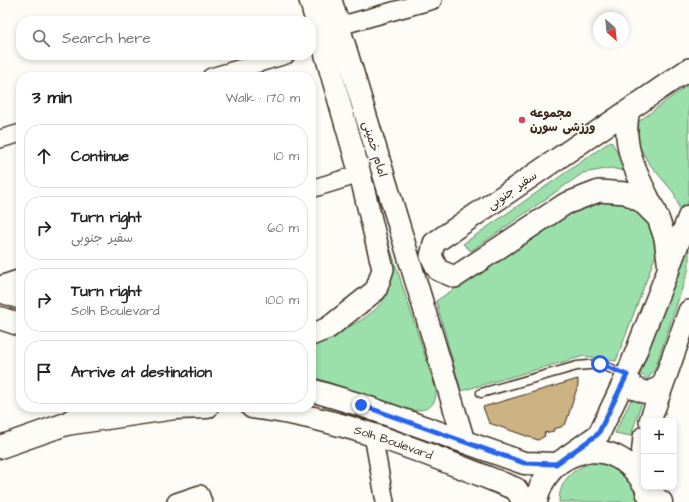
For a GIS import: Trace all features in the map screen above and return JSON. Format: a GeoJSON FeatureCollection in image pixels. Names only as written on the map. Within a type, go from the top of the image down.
{"type":"FeatureCollection","features":[{"type":"Feature","properties":{"kind":"main road"},"geometry":{"type":"LineString","coordinates":[[0,292],[16,297]]}},
{"type":"Feature","properties":{"kind":"main road"},"geometry":{"type":"LineString","coordinates":[[0,318],[16,323]]}},
{"type":"Feature","properties":{"kind":"main road","name":"Solh Boulevard"},"geometry":{"type":"LineString","coordinates":[[316,392],[464,441],[524,463],[560,462]]}},
{"type":"Feature","properties":{"kind":"main road"},"geometry":{"type":"LineString","coordinates":[[0,447],[66,424],[87,412]]}},
{"type":"Feature","properties":{"kind":"main road"},"geometry":{"type":"LineString","coordinates":[[66,424],[148,412]]}},
{"type":"Feature","properties":{"kind":"main road","name":"Solh Boulevard"},"geometry":{"type":"LineString","coordinates":[[284,412],[316,417],[373,435],[516,489],[524,502]]}},
{"type":"Feature","properties":{"kind":"main road"},"geometry":{"type":"LineString","coordinates":[[536,502],[538,488],[547,473],[560,462],[577,453],[594,451],[612,454],[628,463],[648,491]]}},
{"type":"Feature","properties":{"kind":"street","name":"امام خمینی"},"geometry":{"type":"LineString","coordinates":[[310,0],[312,16]]}},
{"type":"Feature","properties":{"kind":"street","name":"امام خمینی"},"geometry":{"type":"LineString","coordinates":[[331,0],[370,134],[422,298],[464,441]]}},
{"type":"Feature","properties":{"kind":"street"},"geometry":{"type":"LineString","coordinates":[[339,26],[433,0]]}},
{"type":"Feature","properties":{"kind":"street","name":"امام خمینی"},"geometry":{"type":"LineString","coordinates":[[316,333],[328,328],[376,290],[383,269],[350,139],[317,46]]}},
{"type":"Feature","properties":{"kind":"street"},"geometry":{"type":"LineString","coordinates":[[228,72],[269,60]]}},
{"type":"Feature","properties":{"kind":"street","name":"سفیر جنوبی"},"geometry":{"type":"LineString","coordinates":[[658,218],[642,202],[626,193],[599,191],[565,204],[455,277],[438,270],[431,256],[434,243],[689,69]]}},
{"type":"Feature","properties":{"kind":"street"},"geometry":{"type":"LineString","coordinates":[[629,110],[625,136],[631,161],[658,218],[665,238],[669,269]]}},
{"type":"Feature","properties":{"kind":"street"},"geometry":{"type":"LineString","coordinates":[[0,139],[16,134]]}},
{"type":"Feature","properties":{"kind":"street"},"geometry":{"type":"LineString","coordinates":[[350,139],[370,134]]}},
{"type":"Feature","properties":{"kind":"street"},"geometry":{"type":"LineString","coordinates":[[316,187],[360,174]]}},
{"type":"Feature","properties":{"kind":"street"},"geometry":{"type":"LineString","coordinates":[[560,462],[598,434],[627,375],[689,216]]}},
{"type":"Feature","properties":{"kind":"street"},"geometry":{"type":"LineString","coordinates":[[0,285],[16,280]]}},
{"type":"Feature","properties":{"kind":"street"},"geometry":{"type":"LineString","coordinates":[[651,418],[689,311]]}},
{"type":"Feature","properties":{"kind":"street"},"geometry":{"type":"LineString","coordinates":[[627,375],[633,388],[647,392],[662,386]]}},
{"type":"Feature","properties":{"kind":"street"},"geometry":{"type":"LineString","coordinates":[[373,435],[385,502]]}},
{"type":"Feature","properties":{"kind":"street"},"geometry":{"type":"LineString","coordinates":[[645,454],[648,491]]}},
{"type":"Feature","properties":{"kind":"street"},"geometry":{"type":"LineString","coordinates":[[176,502],[200,494],[203,502]]}},
{"type":"Feature","properties":{"kind":"lane"},"geometry":{"type":"LineString","coordinates":[[481,393],[577,366],[600,364],[627,375]]}},
{"type":"Feature","properties":{"kind":"green space"},"geometry":{"type":"Polygon","coordinates":[[[689,84],[689,199],[682,216],[674,193],[648,162],[638,144],[638,122],[689,84]]]}},
{"type":"Feature","properties":{"kind":"green space"},"geometry":{"type":"Polygon","coordinates":[[[611,141],[628,172],[611,168],[583,173],[471,251],[463,244],[611,141]]]}},
{"type":"Feature","properties":{"kind":"green space"},"geometry":{"type":"Polygon","coordinates":[[[616,195],[645,214],[658,249],[616,361],[584,356],[461,391],[436,301],[590,199],[616,195]]]}},
{"type":"Feature","properties":{"kind":"green space"},"geometry":{"type":"Polygon","coordinates":[[[689,236],[689,268],[655,369],[647,380],[640,373],[689,236]]]}},
{"type":"Feature","properties":{"kind":"green space"},"geometry":{"type":"Polygon","coordinates":[[[388,241],[436,390],[434,402],[431,406],[422,410],[405,410],[316,378],[316,341],[356,323],[376,309],[388,290],[390,266],[388,241]]]}},
{"type":"Feature","properties":{"kind":"green space"},"geometry":{"type":"Polygon","coordinates":[[[632,398],[642,401],[631,436],[615,433],[632,398]]]}},
{"type":"Feature","properties":{"kind":"green space"},"geometry":{"type":"Polygon","coordinates":[[[593,462],[611,465],[618,468],[630,478],[637,493],[639,502],[559,502],[562,487],[569,476],[574,471],[593,462]]]}},
{"type":"Feature","properties":{"kind":"building"},"geometry":{"type":"Polygon","coordinates":[[[578,379],[578,385],[566,423],[561,427],[553,429],[554,431],[544,433],[545,436],[538,440],[489,423],[483,407],[578,379]]]}},
{"type":"Feature","properties":{"kind":"place","name":"مجموعه ورزشی سورن"},"geometry":{"type":"Point","coordinates":[522,120]}},
{"type":"Feature","properties":{"kind":"route"},"geometry":{"type":"LineString","coordinates":[[361,405],[524,463],[556,464],[598,434],[627,375],[600,364]]}}]}
